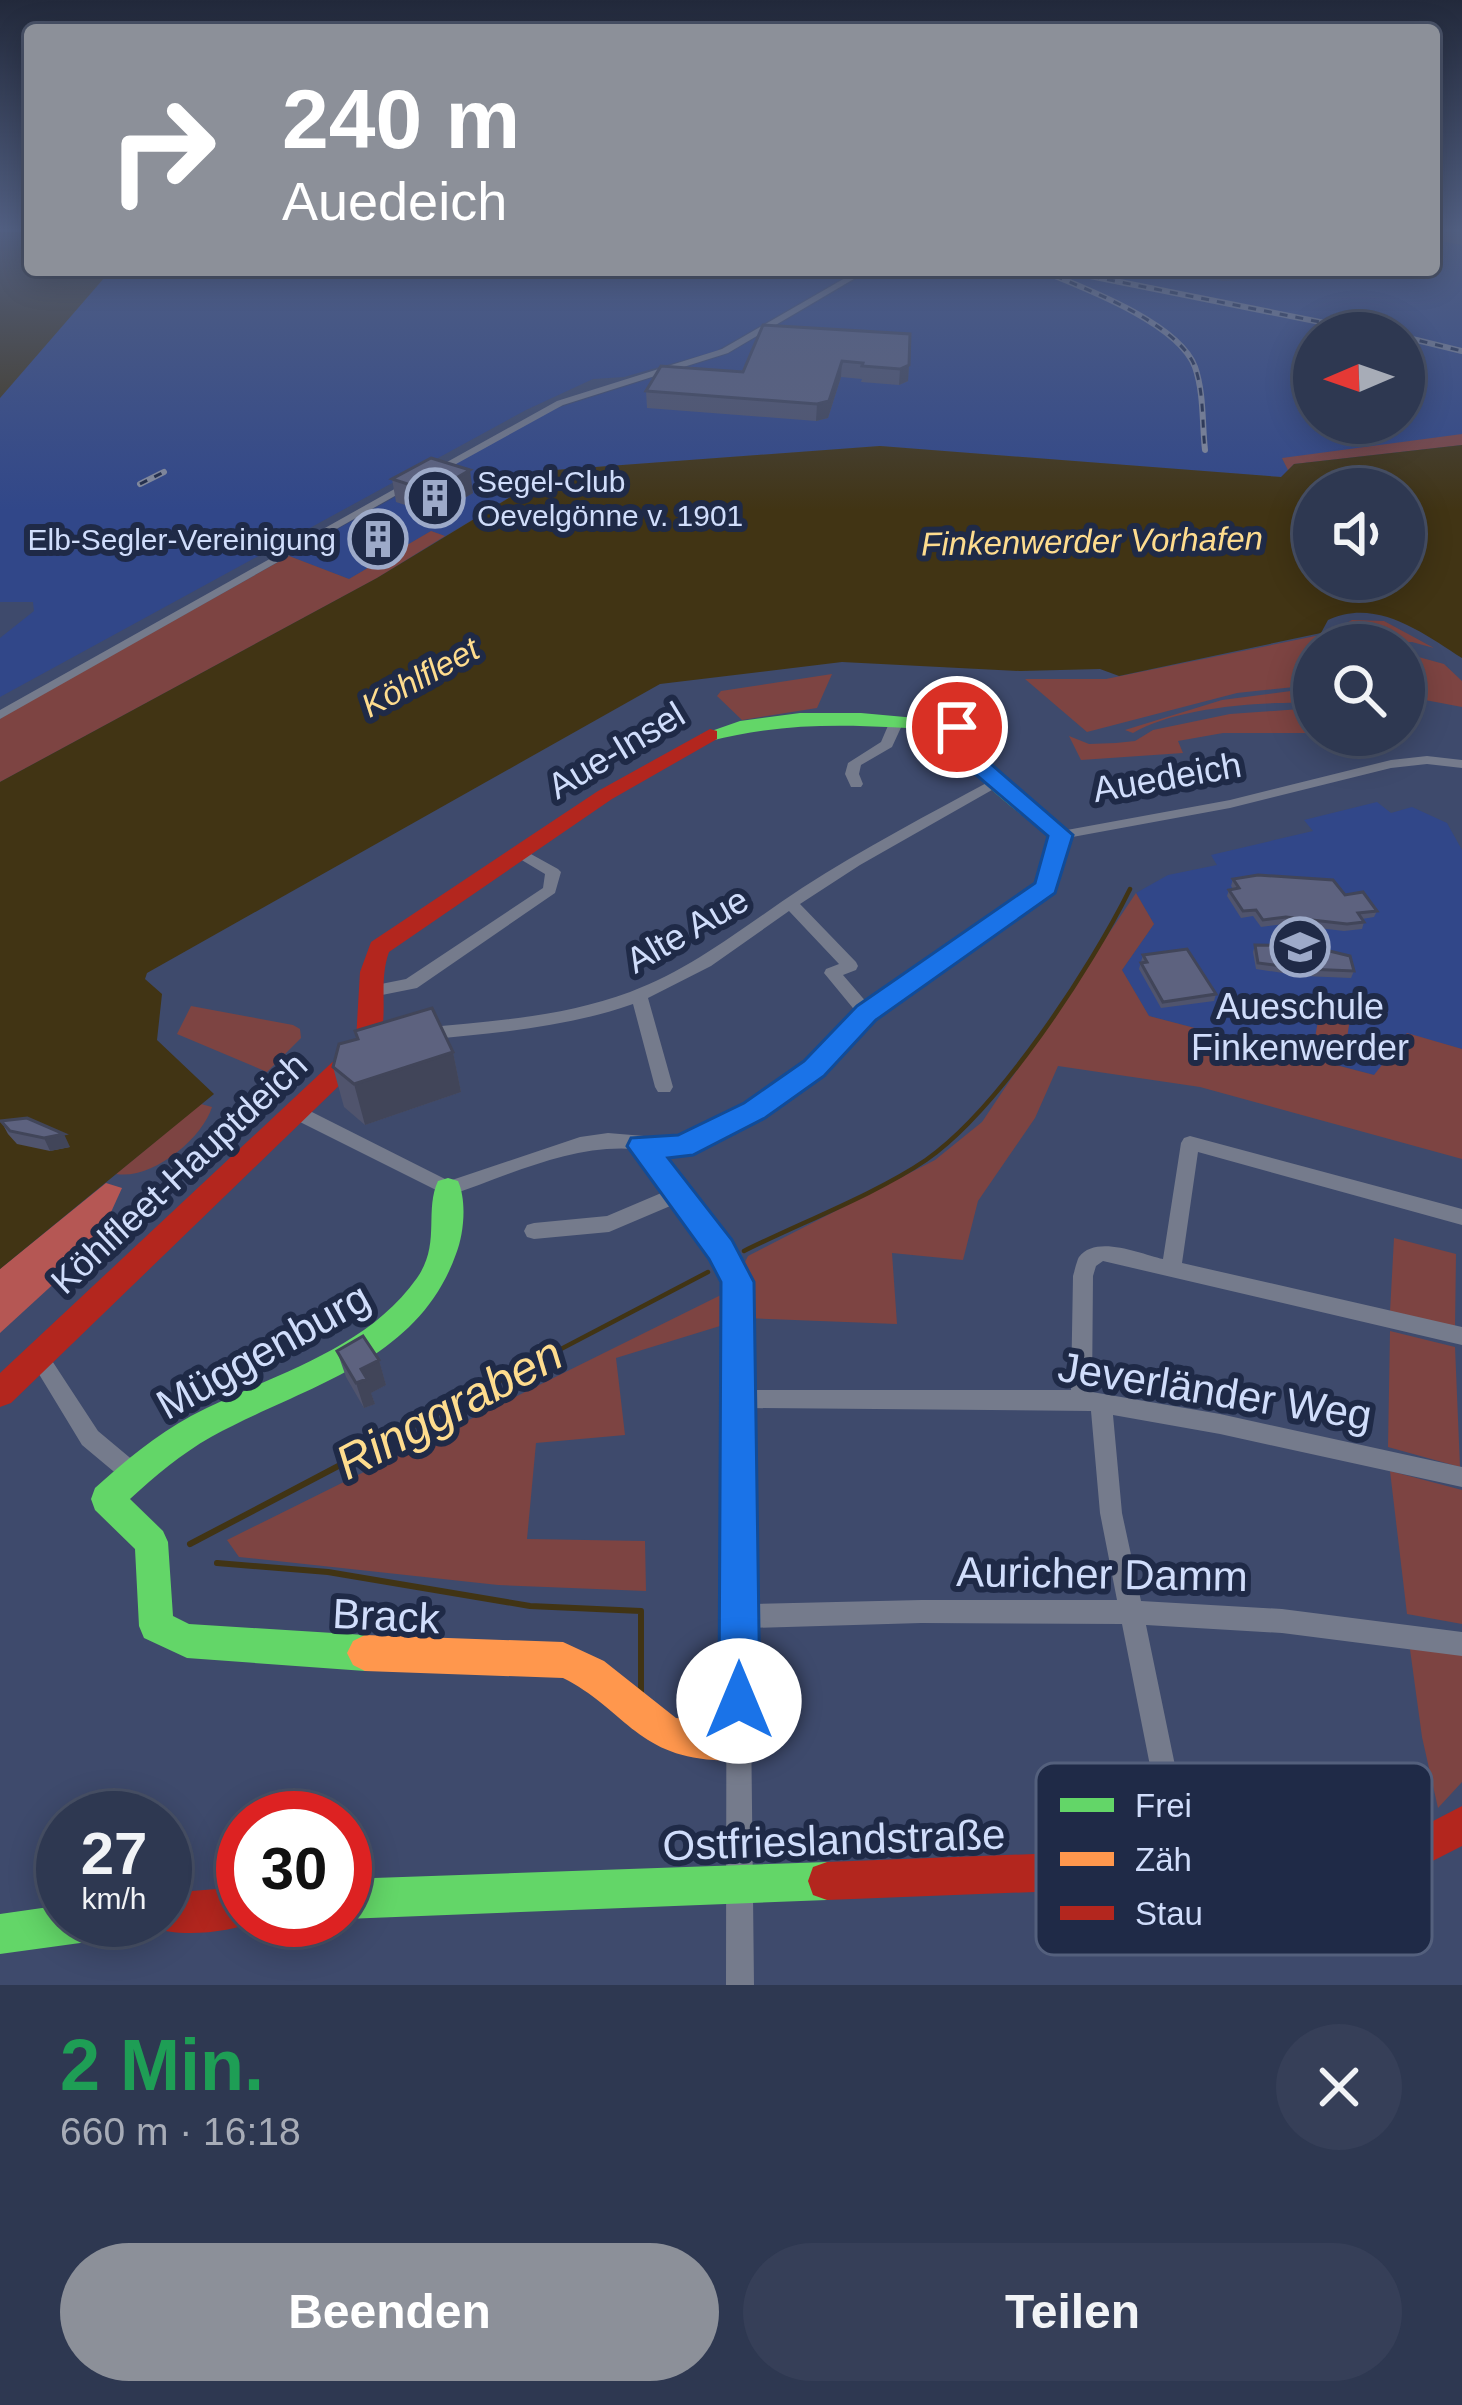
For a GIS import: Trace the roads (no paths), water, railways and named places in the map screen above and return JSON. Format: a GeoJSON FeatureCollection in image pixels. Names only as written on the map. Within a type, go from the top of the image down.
{"type":"FeatureCollection","features":[{"type":"Feature","properties":{"kind":"street"},"geometry":{"type":"LineString","coordinates":[[0,715],[545,409],[725,352],[772,325]]}},
{"type":"Feature","properties":{"kind":"street","name":"Auedeich"},"geometry":{"type":"LineString","coordinates":[[755,722],[817,716],[959,729],[966,736],[971,757],[1061,835]]}},
{"type":"Feature","properties":{"kind":"street"},"geometry":{"type":"LineString","coordinates":[[856,784],[855,763],[887,744],[898,721]]}},
{"type":"Feature","properties":{"kind":"street","name":"Aue-Insel"},"geometry":{"type":"LineString","coordinates":[[372,991],[368,968],[380,948],[697,739],[755,722]]}},
{"type":"Feature","properties":{"kind":"street","name":"Auedeich"},"geometry":{"type":"LineString","coordinates":[[1061,835],[1230,804],[1391,764],[1427,760],[1462,767]]}},
{"type":"Feature","properties":{"kind":"street","name":"Alte Aue"},"geometry":{"type":"LineString","coordinates":[[386,1033],[519,1024],[587,1012],[639,996],[699,968],[864,855],[999,782]]}},
{"type":"Feature","properties":{"kind":"street","name":"Auedeich"},"geometry":{"type":"LineString","coordinates":[[448,1189],[580,1144],[608,1140],[682,1146],[755,1111],[814,1069],[867,1013],[1046,887],[1061,835]]}},
{"type":"Feature","properties":{"kind":"street"},"geometry":{"type":"LineString","coordinates":[[386,1033],[372,991],[411,984],[550,890],[555,882],[553,872],[520,853]]}},
{"type":"Feature","properties":{"kind":"street"},"geometry":{"type":"LineString","coordinates":[[790,903],[850,966],[832,974],[867,1013]]}},
{"type":"Feature","properties":{"kind":"street"},"geometry":{"type":"LineString","coordinates":[[639,996],[664,1087]]}},
{"type":"Feature","properties":{"kind":"street","name":"Köhlfleet-Hauptdeich"},"geometry":{"type":"LineString","coordinates":[[0,1393],[367,1044],[386,1033]]}},
{"type":"Feature","properties":{"kind":"street"},"geometry":{"type":"LineString","coordinates":[[296,1112],[448,1189]]}},
{"type":"Feature","properties":{"kind":"street"},"geometry":{"type":"LineString","coordinates":[[1172,1267],[1190,1143],[1462,1217]]}},
{"type":"Feature","properties":{"kind":"street"},"geometry":{"type":"LineString","coordinates":[[642,1146],[721,1250],[737,1282],[740,1985]]}},
{"type":"Feature","properties":{"kind":"street","name":"Müggenburg"},"geometry":{"type":"LineString","coordinates":[[107,1499],[171,1444],[312,1378],[376,1342],[406,1317],[428,1287],[448,1238],[452,1210],[448,1189]]}},
{"type":"Feature","properties":{"kind":"street"},"geometry":{"type":"LineString","coordinates":[[534,1231],[609,1224],[678,1194]]}},
{"type":"Feature","properties":{"kind":"street"},"geometry":{"type":"LineString","coordinates":[[1162,1763],[1091,1402],[1083,1276],[1087,1261],[1101,1253],[1172,1267],[1462,1336]]}},
{"type":"Feature","properties":{"kind":"street"},"geometry":{"type":"LineString","coordinates":[[38,1356],[90,1438],[133,1474]]}},
{"type":"Feature","properties":{"kind":"street","name":"Jeverländer Weg"},"geometry":{"type":"LineString","coordinates":[[736,1399],[1091,1402],[1220,1424],[1462,1477]]}},
{"type":"Feature","properties":{"kind":"street","name":"Brack"},"geometry":{"type":"LineString","coordinates":[[107,1499],[152,1536],[160,1567],[156,1626],[167,1635],[187,1641],[312,1651],[563,1660],[587,1667],[661,1730],[689,1740],[739,1744]]}},
{"type":"Feature","properties":{"kind":"street","name":"Auricher Damm"},"geometry":{"type":"LineString","coordinates":[[739,1616],[1130,1610],[1266,1616],[1462,1644]]}},
{"type":"Feature","properties":{"kind":"street","name":"Ostfrieslandstraße"},"geometry":{"type":"LineString","coordinates":[[1432,1843],[1462,1825]]}},
{"type":"Feature","properties":{"kind":"street","name":"Ostfrieslandstraße"},"geometry":{"type":"LineString","coordinates":[[372,1898],[1036,1872]]}},
{"type":"Feature","properties":{"kind":"street"},"geometry":{"type":"LineString","coordinates":[[0,1934],[36,1929]]}},
{"type":"Feature","properties":{"kind":"water"},"geometry":{"type":"Polygon","coordinates":[[[0,325],[64,325],[0,398],[0,325]]]}},
{"type":"Feature","properties":{"kind":"water"},"geometry":{"type":"Polygon","coordinates":[[[1462,445],[1462,658],[1425,635],[1425,624],[1404,624],[1364,613],[1346,614],[1326,624],[1293,624],[1293,639],[1119,676],[1100,669],[1020,671],[842,662],[660,684],[147,973],[145,979],[162,994],[157,1040],[214,1094],[0,1269],[0,782],[377,578],[555,470],[880,446],[1281,477],[1294,464],[1462,445]]]}},
{"type":"Feature","properties":{"kind":"waterway","name":"Ringgraben"},"geometry":{"type":"LineString","coordinates":[[744,1251],[884,1185],[954,1137],[1040,1035],[1092,958],[1130,889]]}},
{"type":"Feature","properties":{"kind":"waterway","name":"Ringgraben"},"geometry":{"type":"LineString","coordinates":[[395,1436],[708,1272]]}},
{"type":"Feature","properties":{"kind":"waterway","name":"Ringgraben"},"geometry":{"type":"LineString","coordinates":[[190,1544],[401,1433]]}},
{"type":"Feature","properties":{"kind":"waterway"},"geometry":{"type":"LineString","coordinates":[[217,1563],[328,1572],[530,1606],[641,1611],[641,1694]]}},
{"type":"Feature","properties":{"kind":"railway"},"geometry":{"type":"LineString","coordinates":[[1155,325],[1185,351],[1195,367],[1205,450]]}},
{"type":"Feature","properties":{"kind":"railway"},"geometry":{"type":"LineString","coordinates":[[1425,342],[1462,351]]}},
{"type":"Feature","properties":{"kind":"railway"},"geometry":{"type":"LineString","coordinates":[[140,484],[164,472]]}},
{"type":"Feature","properties":{"kind":"place","name":"Segel-Club Oevelgönne v. 1901"},"geometry":{"type":"Point","coordinates":[435,498]}},
{"type":"Feature","properties":{"kind":"place","name":"Elb-Segler-Vereinigung"},"geometry":{"type":"Point","coordinates":[378,539]}},
{"type":"Feature","properties":{"kind":"place","name":"Aueschule Finkenwerder"},"geometry":{"type":"Point","coordinates":[1300,947]}},
{"type":"Feature","properties":{"kind":"water label","name":"Finkenwerder Vorhafen"},"geometry":{"type":"Point","coordinates":[1092,541]}},
{"type":"Feature","properties":{"kind":"water label","name":"Köhlfleet"},"geometry":{"type":"Point","coordinates":[420,677]}}]}
